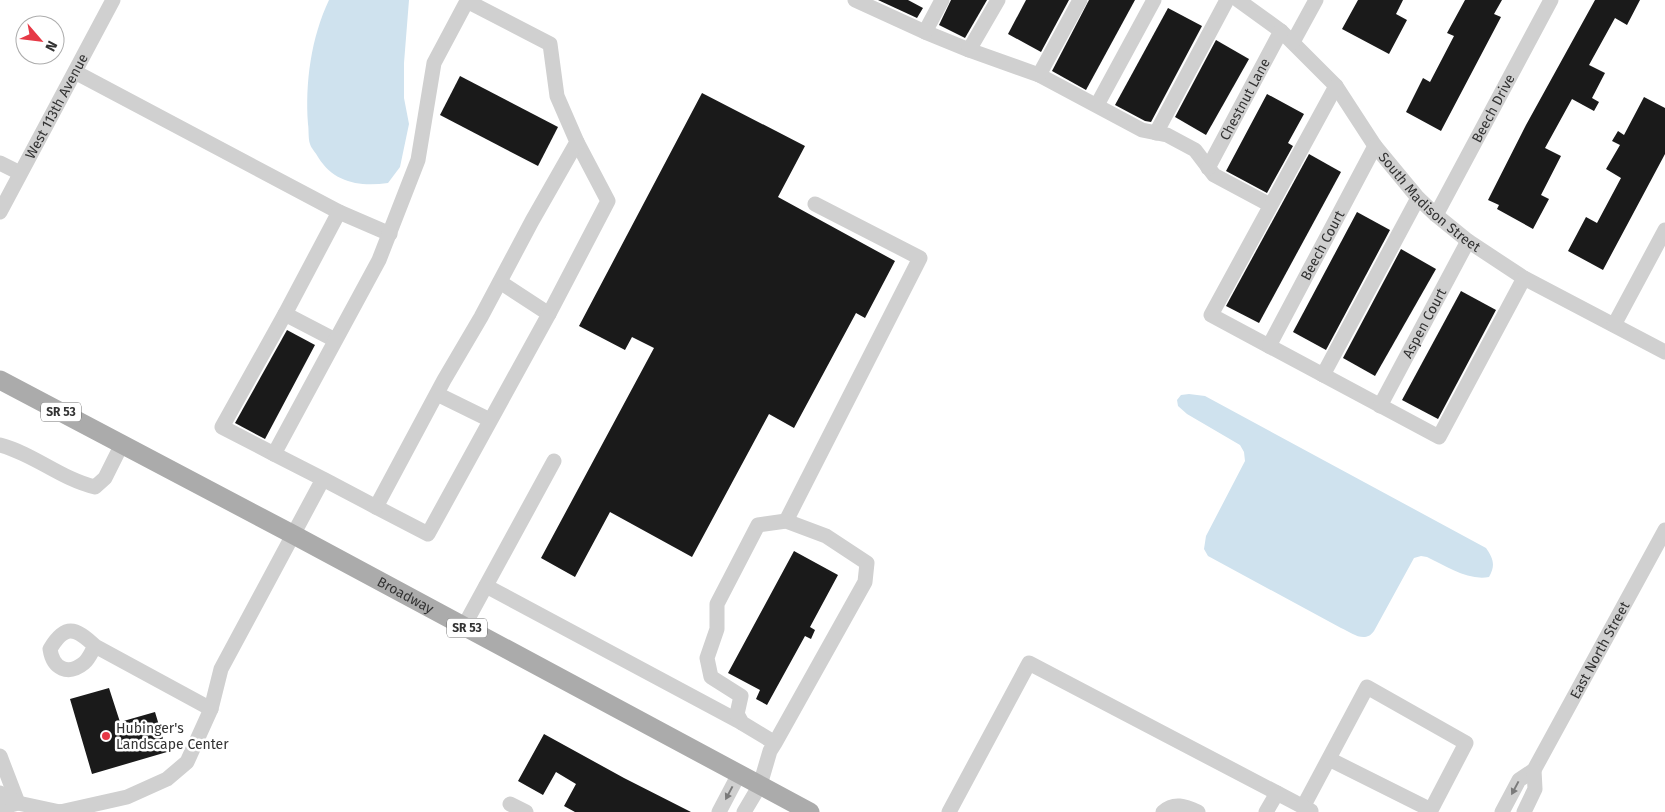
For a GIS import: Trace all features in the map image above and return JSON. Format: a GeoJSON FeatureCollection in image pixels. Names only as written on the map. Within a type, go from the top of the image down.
{"type":"FeatureCollection","features":[{"type":"Feature","properties":{"kind":"main road","name":"Broadway"},"geometry":{"type":"LineString","coordinates":[[0,380],[294,535],[810,812]]}},
{"type":"Feature","properties":{"kind":"street","name":"West 113th Avenue"},"geometry":{"type":"LineString","coordinates":[[0,212],[113,0]]}},
{"type":"Feature","properties":{"kind":"street"},"geometry":{"type":"LineString","coordinates":[[274,454],[379,260],[418,160],[434,63],[467,0],[550,44],[558,96],[577,142],[608,201],[549,314],[428,534],[222,427],[339,212]]}},
{"type":"Feature","properties":{"kind":"street"},"geometry":{"type":"LineString","coordinates":[[925,32],[942,0]]}},
{"type":"Feature","properties":{"kind":"street"},"geometry":{"type":"LineString","coordinates":[[969,50],[998,0]]}},
{"type":"Feature","properties":{"kind":"street"},"geometry":{"type":"LineString","coordinates":[[1039,75],[1080,0]]}},
{"type":"Feature","properties":{"kind":"street"},"geometry":{"type":"LineString","coordinates":[[1097,105],[1154,0]]}},
{"type":"Feature","properties":{"kind":"street"},"geometry":{"type":"LineString","coordinates":[[1156,132],[1227,0]]}},
{"type":"Feature","properties":{"kind":"street","name":"South Madison Street"},"geometry":{"type":"LineString","coordinates":[[1238,0],[1281,30],[1336,86],[1376,146],[1418,198],[1436,215],[1468,241],[1524,278],[1665,352]]}},
{"type":"Feature","properties":{"kind":"street"},"geometry":{"type":"LineString","coordinates":[[1293,42],[1316,0]]}},
{"type":"Feature","properties":{"kind":"street","name":"Beech Drive"},"geometry":{"type":"LineString","coordinates":[[1436,215],[1551,0]]}},
{"type":"Feature","properties":{"kind":"street"},"geometry":{"type":"LineString","coordinates":[[860,1],[925,32],[1039,75],[1142,130],[1167,135],[1195,150],[1214,174],[1270,205]]}},
{"type":"Feature","properties":{"kind":"street","name":"Chestnut Lane"},"geometry":{"type":"LineString","coordinates":[[1208,168],[1281,30]]}},
{"type":"Feature","properties":{"kind":"street"},"geometry":{"type":"LineString","coordinates":[[75,72],[339,212],[390,234]]}},
{"type":"Feature","properties":{"kind":"street"},"geometry":{"type":"LineString","coordinates":[[1336,86],[1211,315],[1439,437],[1524,278]]}},
{"type":"Feature","properties":{"kind":"street"},"geometry":{"type":"LineString","coordinates":[[376,507],[436,394],[577,142]]}},
{"type":"Feature","properties":{"kind":"street","name":"Beech Court"},"geometry":{"type":"LineString","coordinates":[[1269,346],[1376,146]]}},
{"type":"Feature","properties":{"kind":"street"},"geometry":{"type":"LineString","coordinates":[[0,162],[20,173]]}},
{"type":"Feature","properties":{"kind":"street"},"geometry":{"type":"LineString","coordinates":[[1323,375],[1418,198]]}},
{"type":"Feature","properties":{"kind":"street"},"geometry":{"type":"LineString","coordinates":[[786,521],[920,258],[815,204]]}},
{"type":"Feature","properties":{"kind":"street"},"geometry":{"type":"LineString","coordinates":[[1614,325],[1665,230]]}},
{"type":"Feature","properties":{"kind":"street","name":"Aspen Court"},"geometry":{"type":"LineString","coordinates":[[1380,406],[1468,241]]}},
{"type":"Feature","properties":{"kind":"street"},"geometry":{"type":"LineString","coordinates":[[500,282],[549,314]]}},
{"type":"Feature","properties":{"kind":"street"},"geometry":{"type":"LineString","coordinates":[[285,314],[335,340]]}},
{"type":"Feature","properties":{"kind":"street"},"geometry":{"type":"LineString","coordinates":[[436,394],[490,420]]}},
{"type":"Feature","properties":{"kind":"street"},"geometry":{"type":"LineString","coordinates":[[0,445],[12,448],[79,484],[95,487],[105,478],[122,444]]}},
{"type":"Feature","properties":{"kind":"street"},"geometry":{"type":"LineString","coordinates":[[464,626],[554,461]]}},
{"type":"Feature","properties":{"kind":"street"},"geometry":{"type":"LineString","coordinates":[[0,793],[18,803],[60,812],[127,797],[167,779],[187,762],[211,709],[221,669],[323,479]]}},
{"type":"Feature","properties":{"kind":"street"},"geometry":{"type":"LineString","coordinates":[[742,724],[737,714],[741,696],[711,677],[707,658],[717,629],[716,604],[758,525],[786,521],[826,536],[867,563],[865,582],[770,752],[760,785],[744,812]]}},
{"type":"Feature","properties":{"kind":"street","name":"East North Street"},"geometry":{"type":"LineString","coordinates":[[1502,812],[1519,780],[1534,770],[1661,549],[1665,530]]}},
{"type":"Feature","properties":{"kind":"street"},"geometry":{"type":"LineString","coordinates":[[486,586],[775,743]]}},
{"type":"Feature","properties":{"kind":"street"},"geometry":{"type":"LineString","coordinates":[[95,646],[211,709]]}},
{"type":"Feature","properties":{"kind":"street"},"geometry":{"type":"LineString","coordinates":[[949,812],[1030,663],[1308,810],[1329,759],[1367,688],[1466,743],[1431,810],[1329,759]]}},
{"type":"Feature","properties":{"kind":"street"},"geometry":{"type":"LineString","coordinates":[[0,756],[18,803]]}},
{"type":"Feature","properties":{"kind":"street","name":"East North Street"},"geometry":{"type":"LineString","coordinates":[[1524,812],[1535,789],[1534,770]]}},
{"type":"Feature","properties":{"kind":"street"},"geometry":{"type":"LineString","coordinates":[[719,812],[740,774]]}},
{"type":"Feature","properties":{"kind":"street"},"geometry":{"type":"LineString","coordinates":[[1266,812],[1276,793]]}},
{"type":"Feature","properties":{"kind":"street"},"geometry":{"type":"LineString","coordinates":[[0,808],[18,803]]}},
{"type":"Feature","properties":{"kind":"street"},"geometry":{"type":"LineString","coordinates":[[510,804],[526,812]]}},
{"type":"Feature","properties":{"kind":"street"},"geometry":{"type":"LineString","coordinates":[[1163,812],[1172,806],[1184,805],[1198,812]]}},
{"type":"Feature","properties":{"kind":"water"},"geometry":{"type":"Polygon","coordinates":[[[329,0],[409,0],[404,63],[404,98],[409,124],[400,167],[388,183],[358,183],[340,178],[324,166],[310,144],[307,93],[311,61],[318,30],[329,0]]]}},
{"type":"Feature","properties":{"kind":"water"},"geometry":{"type":"Polygon","coordinates":[[[1181,395],[1205,396],[1486,548],[1493,562],[1489,577],[1481,578],[1465,575],[1427,557],[1414,558],[1374,631],[1367,637],[1363,637],[1354,635],[1208,556],[1204,549],[1206,536],[1245,461],[1244,452],[1240,445],[1187,414],[1178,406],[1177,400],[1181,395]]]}},
{"type":"Feature","properties":{"kind":"building"},"geometry":{"type":"Polygon","coordinates":[[[878,0],[908,0],[923,8],[917,18],[878,0]]]}},
{"type":"Feature","properties":{"kind":"building"},"geometry":{"type":"Polygon","coordinates":[[[951,0],[987,0],[965,38],[939,25],[951,0]]]}},
{"type":"Feature","properties":{"kind":"building"},"geometry":{"type":"Polygon","coordinates":[[[1026,0],[1069,0],[1041,52],[1008,34],[1026,0]]]}},
{"type":"Feature","properties":{"kind":"building"},"geometry":{"type":"Polygon","coordinates":[[[1089,0],[1135,0],[1086,90],[1052,71],[1089,0]]]}},
{"type":"Feature","properties":{"kind":"building"},"geometry":{"type":"Polygon","coordinates":[[[1358,0],[1403,0],[1396,14],[1407,20],[1389,54],[1342,29],[1358,0]]]}},
{"type":"Feature","properties":{"kind":"building"},"geometry":{"type":"Polygon","coordinates":[[[1465,0],[1502,0],[1494,14],[1501,17],[1441,131],[1406,112],[1423,78],[1430,82],[1454,36],[1447,33],[1465,0]]]}},
{"type":"Feature","properties":{"kind":"building"},"geometry":{"type":"Polygon","coordinates":[[[1595,0],[1640,0],[1627,25],[1615,18],[1589,65],[1605,73],[1592,98],[1599,102],[1594,111],[1572,99],[1545,148],[1561,156],[1541,195],[1549,199],[1533,229],[1497,209],[1499,205],[1488,200],[1526,125],[1595,0]]]}},
{"type":"Feature","properties":{"kind":"building"},"geometry":{"type":"Polygon","coordinates":[[[1168,8],[1202,26],[1151,122],[1145,121],[1115,105],[1168,8]]]}},
{"type":"Feature","properties":{"kind":"building"},"geometry":{"type":"Polygon","coordinates":[[[1216,40],[1249,59],[1206,135],[1175,117],[1216,40]]]}},
{"type":"Feature","properties":{"kind":"building"},"geometry":{"type":"Polygon","coordinates":[[[460,76],[558,127],[538,166],[440,115],[460,76]]]}},
{"type":"Feature","properties":{"kind":"building"},"geometry":{"type":"Polygon","coordinates":[[[702,93],[805,146],[778,197],[895,261],[865,318],[856,313],[794,428],[769,414],[692,557],[610,512],[575,577],[541,558],[654,348],[632,337],[625,350],[579,326],[702,93]]]}},
{"type":"Feature","properties":{"kind":"building"},"geometry":{"type":"Polygon","coordinates":[[[1267,94],[1304,114],[1288,143],[1293,146],[1267,193],[1226,171],[1267,94]]]}},
{"type":"Feature","properties":{"kind":"building"},"geometry":{"type":"Polygon","coordinates":[[[1644,97],[1665,108],[1665,154],[1603,270],[1568,251],[1586,217],[1597,223],[1621,178],[1606,169],[1620,145],[1612,141],[1618,131],[1624,135],[1644,97]]]}},
{"type":"Feature","properties":{"kind":"building"},"geometry":{"type":"Polygon","coordinates":[[[1309,154],[1341,172],[1259,323],[1226,306],[1309,154]]]}},
{"type":"Feature","properties":{"kind":"building"},"geometry":{"type":"Polygon","coordinates":[[[1357,212],[1390,230],[1326,350],[1293,332],[1357,212]]]}},
{"type":"Feature","properties":{"kind":"building"},"geometry":{"type":"Polygon","coordinates":[[[1401,249],[1436,269],[1375,376],[1343,358],[1401,249]]]}},
{"type":"Feature","properties":{"kind":"building"},"geometry":{"type":"Polygon","coordinates":[[[1461,291],[1496,310],[1438,419],[1402,400],[1461,291]]]}},
{"type":"Feature","properties":{"kind":"building"},"geometry":{"type":"Polygon","coordinates":[[[287,330],[315,345],[265,439],[235,423],[287,330]]]}},
{"type":"Feature","properties":{"kind":"building"},"geometry":{"type":"Polygon","coordinates":[[[794,551],[838,575],[810,627],[815,630],[811,639],[805,636],[767,705],[756,699],[760,690],[728,673],[794,551]]]}},
{"type":"Feature","properties":{"kind":"building"},"geometry":{"type":"Polygon","coordinates":[[[109,688],[120,722],[155,712],[167,752],[92,774],[70,699],[109,688]]]}},
{"type":"Feature","properties":{"kind":"building"},"geometry":{"type":"Polygon","coordinates":[[[544,734],[691,812],[575,812],[564,806],[576,784],[556,772],[543,795],[518,781],[544,734]]]}},
{"type":"Feature","properties":{"kind":"place","name":"Hubinger's Landscape Center"},"geometry":{"type":"Point","coordinates":[106,736]}}]}
